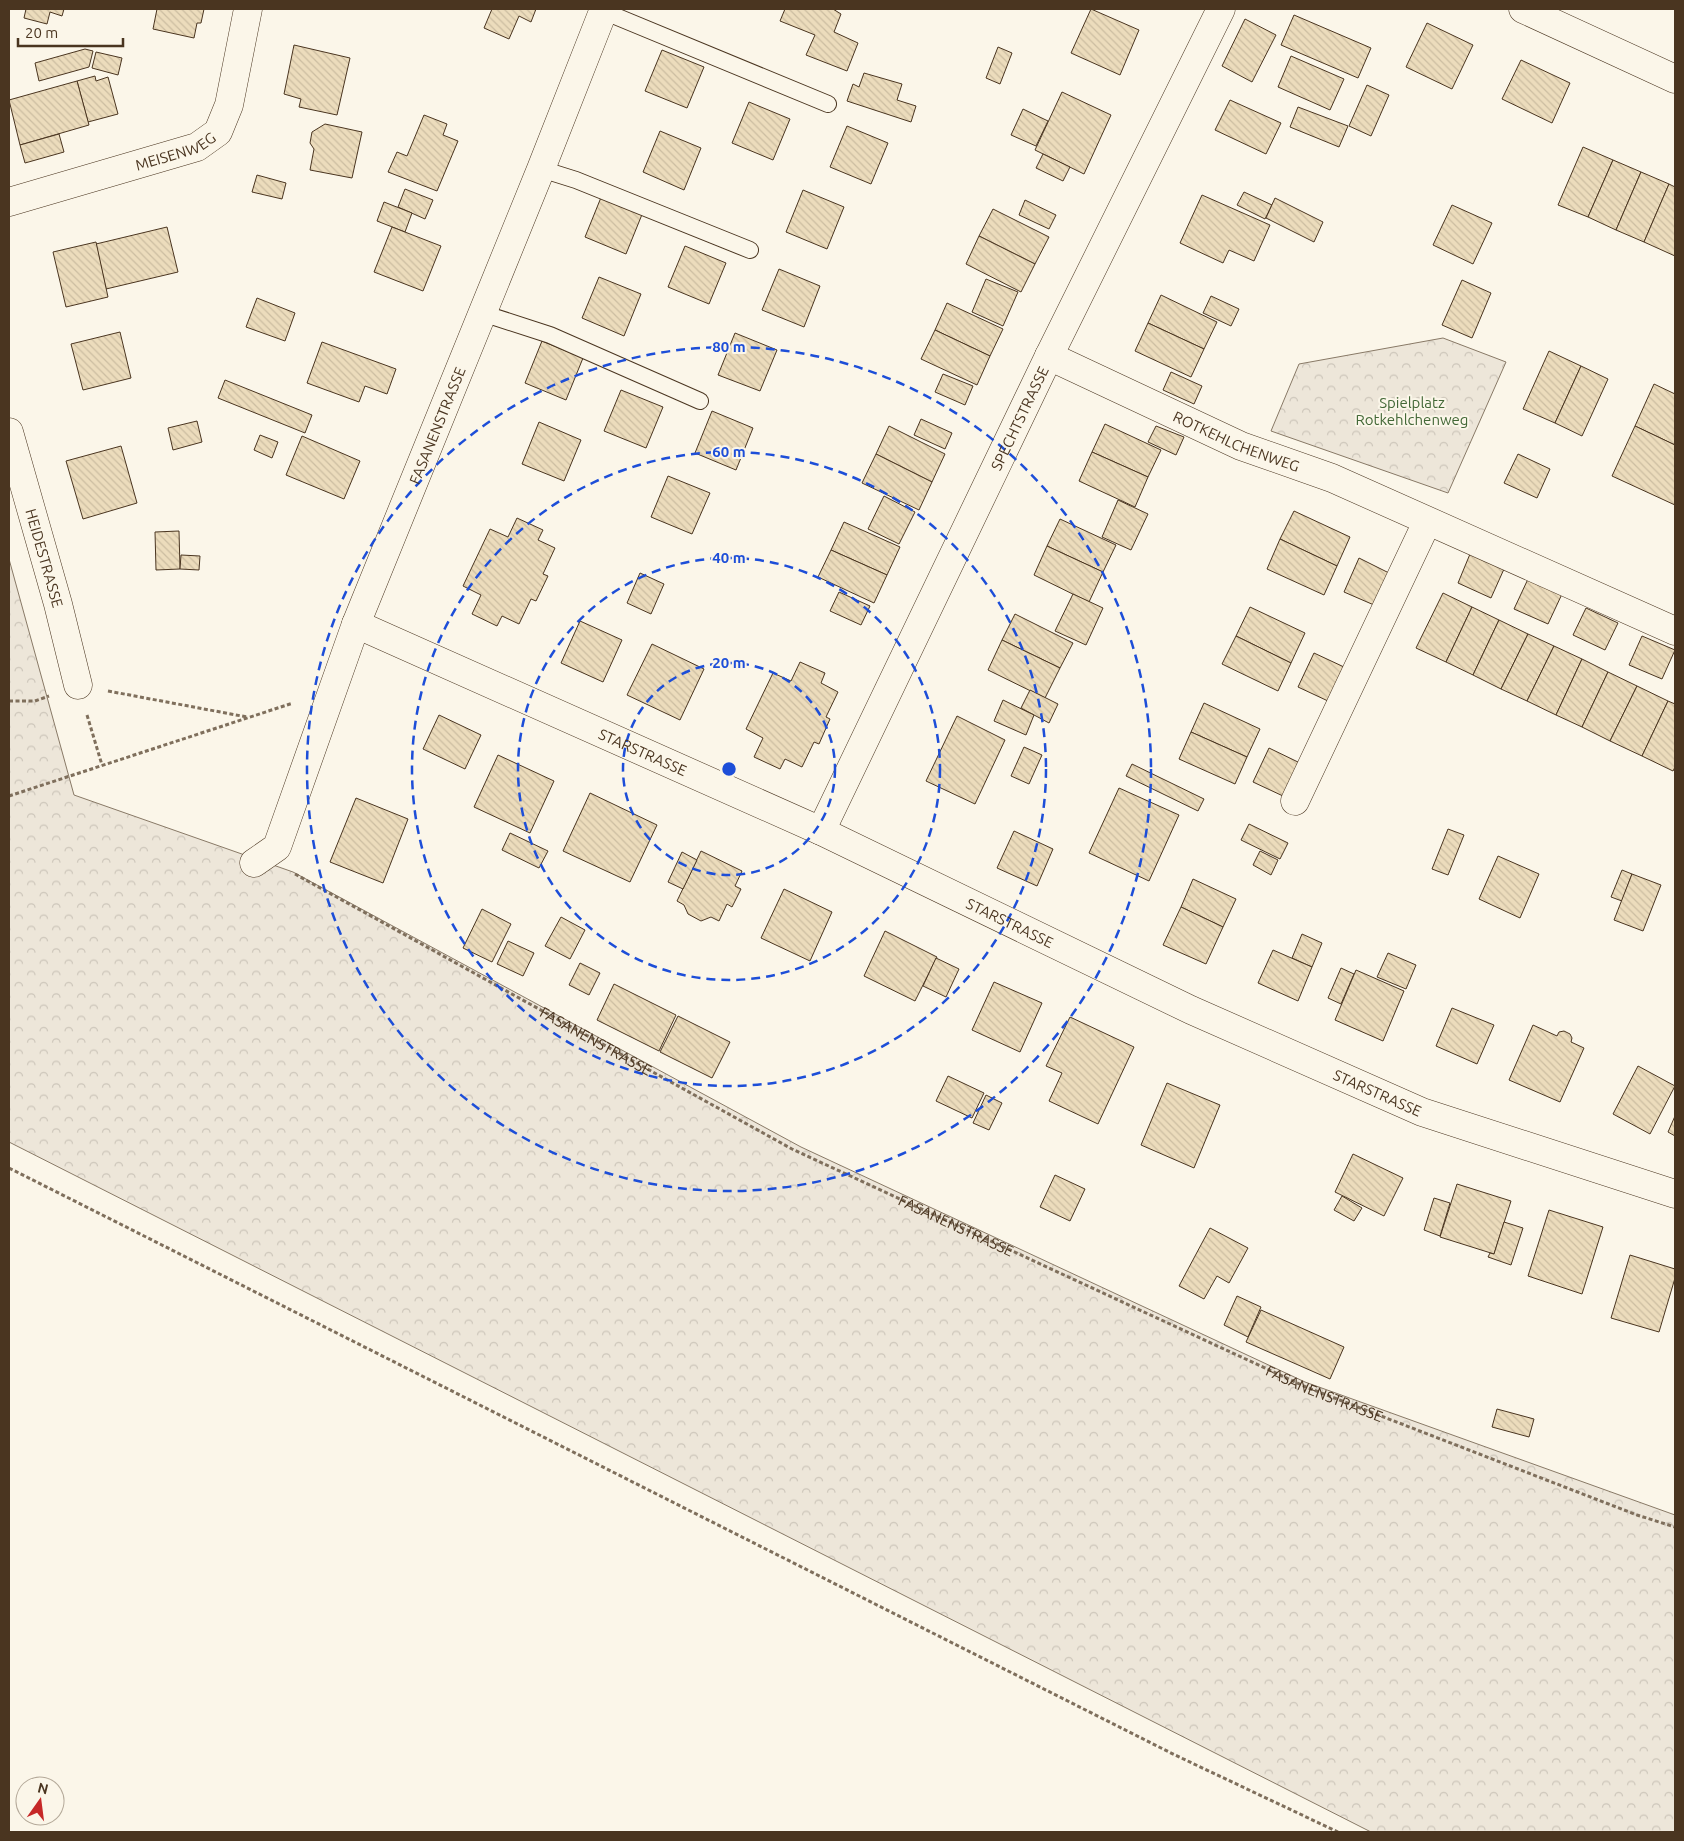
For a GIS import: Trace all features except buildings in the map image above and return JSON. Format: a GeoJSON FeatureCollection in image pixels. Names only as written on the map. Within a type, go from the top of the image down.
{"type":"FeatureCollection","features":[{"type":"Feature","properties":{"kind":"street","name":"MEISENWEG"},"geometry":{"type":"LineString","coordinates":[[9,202],[197,147],[218,132],[229,105],[248,9]]}},
{"type":"Feature","properties":{"kind":"street","name":"SPECHTSTRASSE"},"geometry":{"type":"LineString","coordinates":[[821,831],[1049,356],[1221,9]]}},
{"type":"Feature","properties":{"kind":"street"},"geometry":{"type":"LineString","coordinates":[[1523,9],[1675,79]]}},
{"type":"Feature","properties":{"kind":"street","name":"FASANENSTRASSE"},"geometry":{"type":"LineString","coordinates":[[277,846],[356,624],[541,169],[603,10]]}},
{"type":"Feature","properties":{"kind":"street","name":"ROTKEHLCHENWEG"},"geometry":{"type":"LineString","coordinates":[[1049,356],[1241,446],[1332,478],[1675,631]]}},
{"type":"Feature","properties":{"kind":"street","name":"HEIDESTRASSE"},"geometry":{"type":"LineString","coordinates":[[9,432],[58,604],[78,686]]}},
{"type":"Feature","properties":{"kind":"street"},"geometry":{"type":"LineString","coordinates":[[1295,801],[1427,522]]}},
{"type":"Feature","properties":{"kind":"street","name":"STARSTRASSE"},"geometry":{"type":"LineString","coordinates":[[356,624],[821,831],[1191,1010],[1422,1112],[1675,1194]]}},
{"type":"Feature","properties":{"kind":"street"},"geometry":{"type":"LineString","coordinates":[[254,863],[277,846]]}},
{"type":"Feature","properties":{"kind":"lane"},"geometry":{"type":"LineString","coordinates":[[603,10],[828,104]]}},
{"type":"Feature","properties":{"kind":"lane"},"geometry":{"type":"LineString","coordinates":[[541,169],[576,180],[750,250]]}},
{"type":"Feature","properties":{"kind":"lane"},"geometry":{"type":"LineString","coordinates":[[482,313],[550,336],[700,401]]}},
{"type":"Feature","properties":{"kind":"path"},"geometry":{"type":"LineString","coordinates":[[78,686],[102,765]]}},
{"type":"Feature","properties":{"kind":"path"},"geometry":{"type":"LineString","coordinates":[[9,701],[35,701],[78,686],[248,718]]}},
{"type":"Feature","properties":{"kind":"path"},"geometry":{"type":"LineString","coordinates":[[9,796],[331,692]]}},
{"type":"Feature","properties":{"kind":"path","name":"FASANENSTRASSE"},"geometry":{"type":"LineString","coordinates":[[277,846],[293,872],[792,1148],[1306,1387],[1637,1515],[1675,1527]]}},
{"type":"Feature","properties":{"kind":"path"},"geometry":{"type":"LineString","coordinates":[[9,1168],[1176,1755],[1338,1832]]}},
{"type":"Feature","properties":{"kind":"green space","name":"Spielplatz Rotkehlchenweg"},"geometry":{"type":"Polygon","coordinates":[[[1443,338],[1506,362],[1448,493],[1271,431],[1299,364],[1443,338]]]}},
{"type":"Feature","properties":{"kind":"green space"},"geometry":{"type":"Polygon","coordinates":[[[9,559],[74,795],[293,872],[801,1147],[1305,1382],[1675,1515],[1675,1832],[1371,1832],[9,1142],[9,559]]]}}]}
